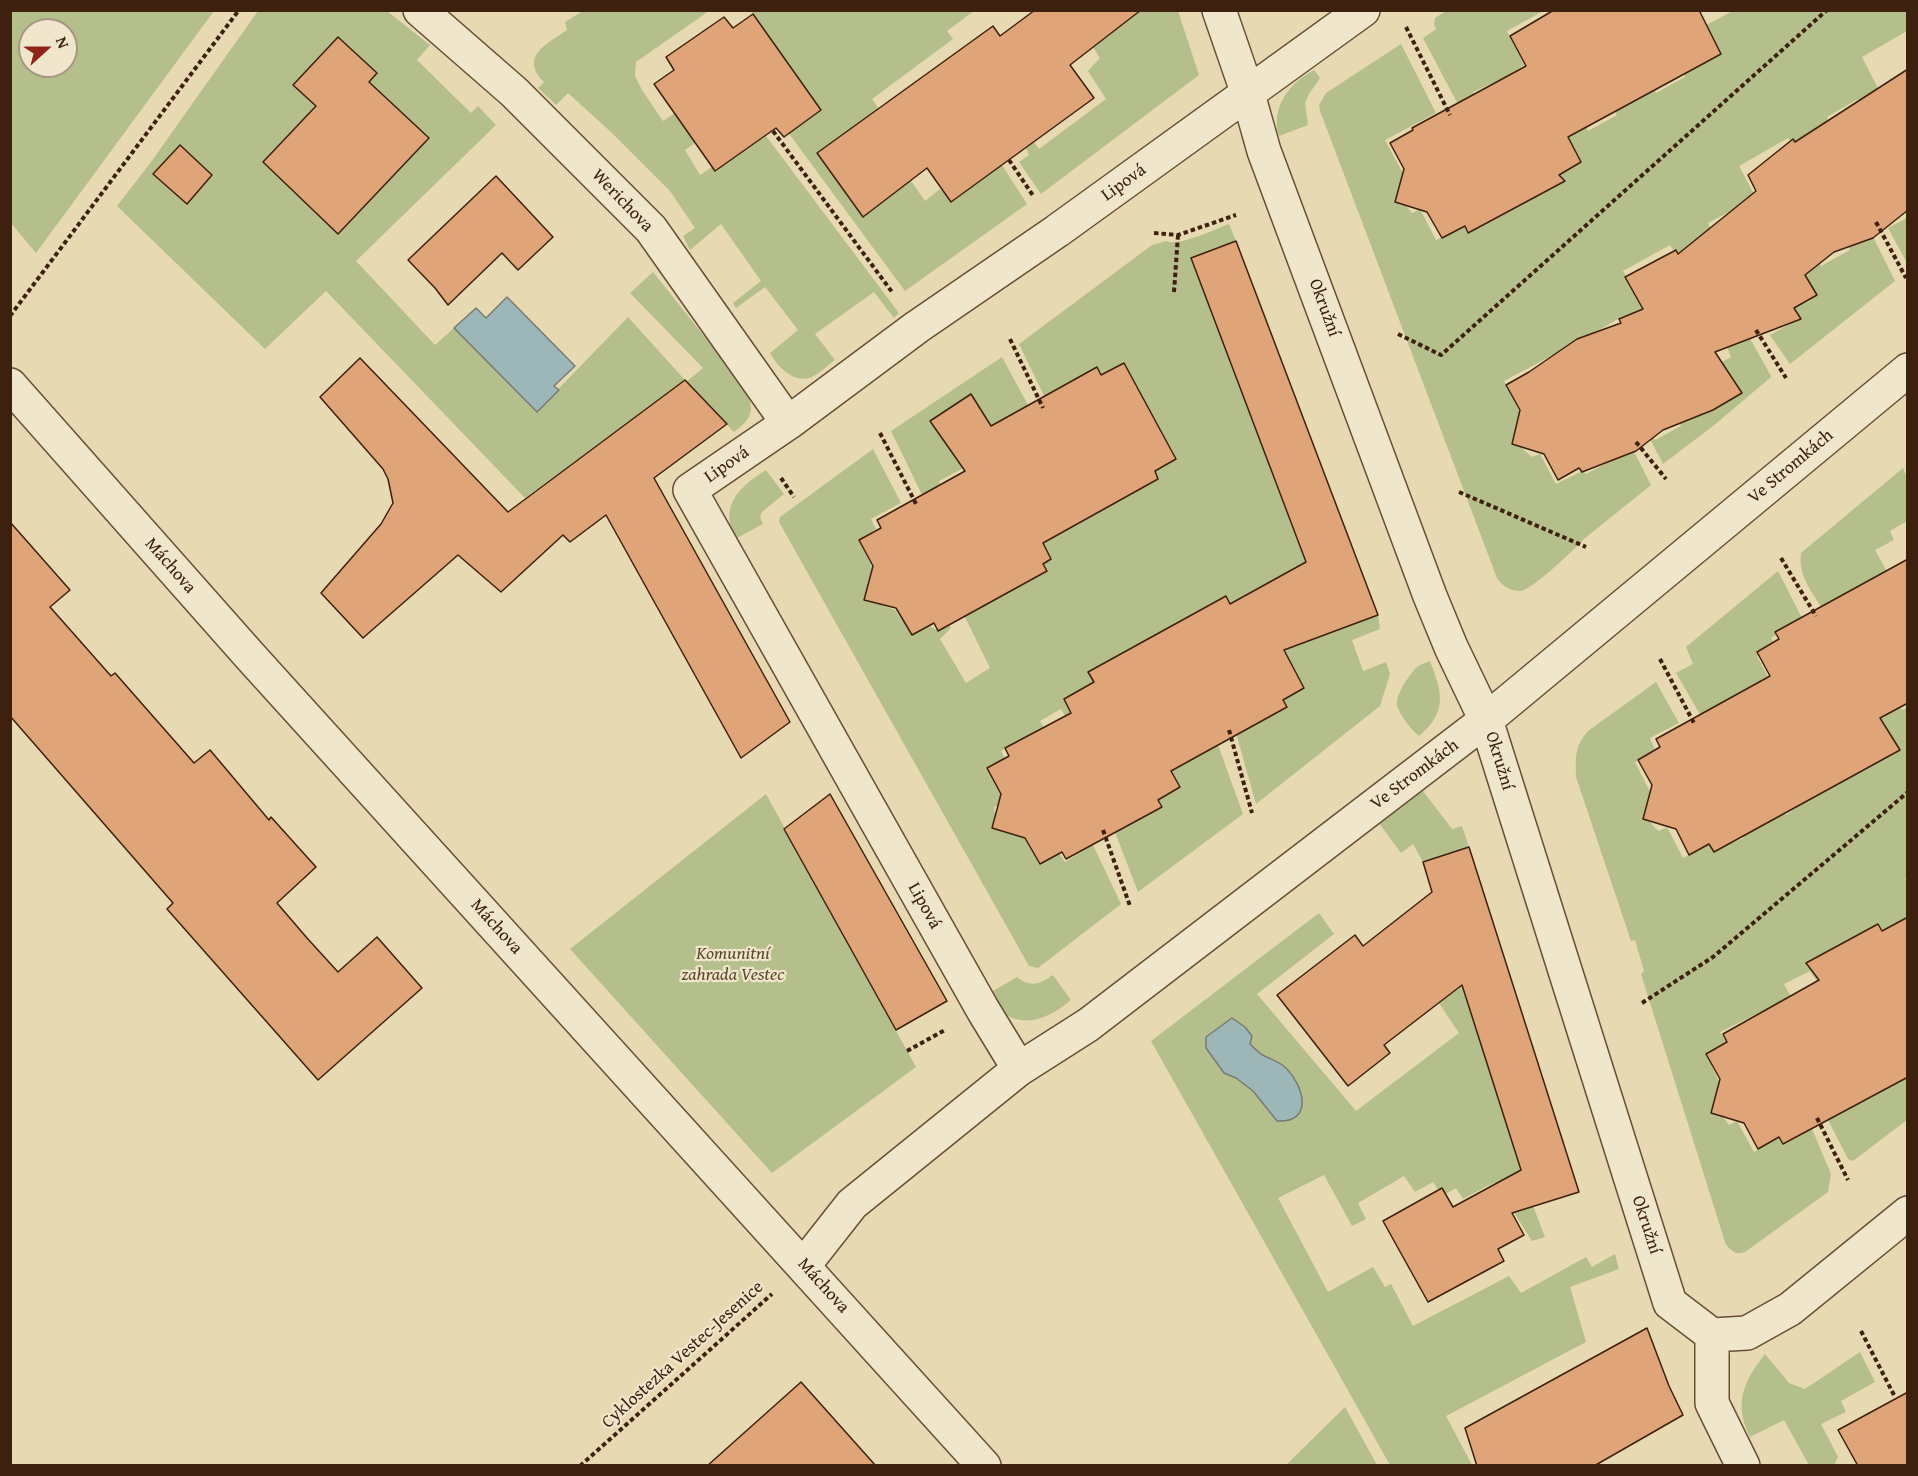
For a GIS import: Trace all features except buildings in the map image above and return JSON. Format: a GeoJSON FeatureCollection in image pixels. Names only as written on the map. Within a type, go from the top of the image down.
{"type":"FeatureCollection","features":[{"type":"Feature","properties":{"kind":"street","name":"Werichova"},"geometry":{"type":"LineString","coordinates":[[420,10],[514,92],[651,229],[788,423]]}},
{"type":"Feature","properties":{"kind":"street","name":"Okružní"},"geometry":{"type":"LineString","coordinates":[[1219,10],[1271,170],[1430,596],[1451,647],[1486,720],[1670,1303],[1712,1335]]}},
{"type":"Feature","properties":{"kind":"street"},"geometry":{"type":"LineString","coordinates":[[1248,94],[1364,10]]}},
{"type":"Feature","properties":{"kind":"street","name":"Lipová"},"geometry":{"type":"LineString","coordinates":[[1019,1068],[983,1010],[690,490],[788,423],[917,327],[1057,231],[1248,94]]}},
{"type":"Feature","properties":{"kind":"street","name":"Ve Stromkách"},"geometry":{"type":"LineString","coordinates":[[804,1265],[852,1204],[1019,1068],[1088,1025],[1486,720],[1908,370]]}},
{"type":"Feature","properties":{"kind":"street","name":"Máchova"},"geometry":{"type":"LineString","coordinates":[[10,385],[258,664],[984,1466]]}},
{"type":"Feature","properties":{"kind":"street"},"geometry":{"type":"LineString","coordinates":[[1743,1466],[1712,1403],[1712,1335],[1747,1333],[1790,1309],[1908,1213]]}},
{"type":"Feature","properties":{"kind":"path"},"geometry":{"type":"LineString","coordinates":[[10,316],[239,10]]}},
{"type":"Feature","properties":{"kind":"path"},"geometry":{"type":"LineString","coordinates":[[1398,334],[1441,355],[1827,10]]}},
{"type":"Feature","properties":{"kind":"path"},"geometry":{"type":"LineString","coordinates":[[1406,27],[1450,116]]}},
{"type":"Feature","properties":{"kind":"path"},"geometry":{"type":"LineString","coordinates":[[773,131],[917,327]]}},
{"type":"Feature","properties":{"kind":"path"},"geometry":{"type":"LineString","coordinates":[[1009,160],[1038,203]]}},
{"type":"Feature","properties":{"kind":"path"},"geometry":{"type":"LineString","coordinates":[[1154,233],[1178,235],[1236,215]]}},
{"type":"Feature","properties":{"kind":"path"},"geometry":{"type":"LineString","coordinates":[[1876,222],[1906,278]]}},
{"type":"Feature","properties":{"kind":"path"},"geometry":{"type":"LineString","coordinates":[[1174,292],[1178,235]]}},
{"type":"Feature","properties":{"kind":"path"},"geometry":{"type":"LineString","coordinates":[[1756,330],[1786,378]]}},
{"type":"Feature","properties":{"kind":"path"},"geometry":{"type":"LineString","coordinates":[[1010,339],[1043,408]]}},
{"type":"Feature","properties":{"kind":"path"},"geometry":{"type":"LineString","coordinates":[[880,433],[916,504]]}},
{"type":"Feature","properties":{"kind":"path"},"geometry":{"type":"LineString","coordinates":[[1636,442],[1666,479]]}},
{"type":"Feature","properties":{"kind":"path"},"geometry":{"type":"LineString","coordinates":[[1459,492],[1586,547]]}},
{"type":"Feature","properties":{"kind":"path"},"geometry":{"type":"LineString","coordinates":[[1781,558],[1816,616]]}},
{"type":"Feature","properties":{"kind":"path"},"geometry":{"type":"LineString","coordinates":[[1660,659],[1695,725]]}},
{"type":"Feature","properties":{"kind":"path"},"geometry":{"type":"LineString","coordinates":[[1228,730],[1251,813]]}},
{"type":"Feature","properties":{"kind":"path"},"geometry":{"type":"LineString","coordinates":[[1642,1003],[1713,957],[1908,792]]}},
{"type":"Feature","properties":{"kind":"path"},"geometry":{"type":"LineString","coordinates":[[1103,830],[1130,906]]}},
{"type":"Feature","properties":{"kind":"path"},"geometry":{"type":"LineString","coordinates":[[908,1052],[943,1030]]}},
{"type":"Feature","properties":{"kind":"path"},"geometry":{"type":"LineString","coordinates":[[1817,1119],[1848,1180]]}},
{"type":"Feature","properties":{"kind":"path","name":"Cyklostezka Vestec-Jesenice"},"geometry":{"type":"LineString","coordinates":[[580,1466],[804,1265]]}},
{"type":"Feature","properties":{"kind":"path"},"geometry":{"type":"LineString","coordinates":[[1861,1331],[1895,1397]]}},
{"type":"Feature","properties":{"kind":"green space"},"geometry":{"type":"Polygon","coordinates":[[[10,11],[214,11],[36,253],[11,223],[10,11]]]}},
{"type":"Feature","properties":{"kind":"green space"},"geometry":{"type":"Polygon","coordinates":[[[258,11],[387,11],[430,45],[417,60],[471,113],[478,106],[496,125],[356,261],[435,345],[454,328],[537,411],[628,317],[685,380],[525,498],[326,291],[265,349],[117,206],[258,11]]]}},
{"type":"Feature","properties":{"kind":"green space"},"geometry":{"type":"Polygon","coordinates":[[[583,11],[709,11],[636,62],[635,76],[642,90],[663,121],[675,113],[695,143],[685,150],[700,175],[712,167],[715,171],[766,136],[899,313],[894,318],[874,292],[815,334],[835,360],[812,377],[805,379],[792,376],[782,369],[770,353],[798,330],[765,287],[736,308],[733,303],[761,281],[721,224],[690,250],[683,236],[695,228],[670,191],[568,93],[556,105],[538,88],[544,82],[534,65],[539,51],[567,30],[565,22],[583,11]]]}},
{"type":"Feature","properties":{"kind":"green space"},"geometry":{"type":"Polygon","coordinates":[[[751,11],[974,11],[947,31],[953,39],[872,99],[879,109],[904,171],[925,201],[940,189],[952,202],[1002,165],[1027,204],[905,291],[787,131],[816,111],[751,11]]]}},
{"type":"Feature","properties":{"kind":"green space"},"geometry":{"type":"Polygon","coordinates":[[[1041,11],[1178,11],[1199,75],[1041,194],[1019,162],[1029,155],[1026,148],[1034,142],[1039,149],[1106,99],[1088,71],[1100,58],[1087,38],[1041,11]]]}},
{"type":"Feature","properties":{"kind":"green space"},"geometry":{"type":"Polygon","coordinates":[[[1446,11],[1543,11],[1507,31],[1524,65],[1473,92],[1477,102],[1461,110],[1423,38],[1436,29],[1435,18],[1446,11]]]}},
{"type":"Feature","properties":{"kind":"green space"},"geometry":{"type":"Polygon","coordinates":[[[1733,11],[1907,11],[1907,31],[1862,57],[1881,94],[1860,106],[1858,99],[1827,117],[1832,128],[1797,148],[1788,138],[1739,166],[1754,194],[1740,206],[1708,223],[1714,235],[1677,256],[1670,245],[1623,271],[1647,313],[1628,324],[1623,316],[1594,333],[1595,340],[1555,354],[1504,381],[1526,424],[1518,440],[1532,457],[1540,454],[1556,484],[1582,471],[1586,474],[1611,461],[1630,444],[1651,485],[1527,589],[1518,591],[1511,589],[1504,586],[1497,578],[1319,105],[1326,93],[1401,44],[1436,113],[1385,140],[1406,179],[1398,196],[1412,213],[1420,209],[1436,240],[1465,226],[1466,233],[1492,219],[1532,189],[1537,196],[1563,182],[1556,172],[1563,130],[1584,118],[1588,131],[1617,115],[1611,104],[1652,82],[1656,93],[1685,77],[1679,66],[1706,25],[1733,11]]]}},
{"type":"Feature","properties":{"kind":"green space"},"geometry":{"type":"Polygon","coordinates":[[[1314,70],[1320,78],[1305,103],[1308,125],[1279,136],[1277,116],[1284,97],[1297,81],[1314,70]]]}},
{"type":"Feature","properties":{"kind":"green space"},"geometry":{"type":"Polygon","coordinates":[[[1907,218],[1907,263],[1888,228],[1907,218]]]}},
{"type":"Feature","properties":{"kind":"green space"},"geometry":{"type":"Polygon","coordinates":[[[1229,224],[1236,241],[1191,258],[1251,415],[1296,398],[1316,451],[1270,469],[1332,632],[1378,615],[1380,629],[1352,640],[1363,671],[1386,662],[1390,674],[1380,706],[1256,804],[1234,726],[1255,724],[1286,708],[1283,700],[1304,687],[1253,592],[1230,604],[1226,597],[1127,650],[1075,719],[1069,722],[1061,709],[1040,721],[1047,734],[1032,734],[1001,751],[1005,759],[1006,803],[994,807],[995,818],[1002,831],[1013,834],[1021,830],[1040,864],[1059,853],[1065,862],[1093,845],[1121,904],[1038,968],[1029,966],[779,522],[780,517],[873,449],[901,503],[871,519],[876,529],[859,540],[872,567],[867,589],[874,602],[895,610],[912,635],[930,626],[938,631],[949,625],[951,628],[940,639],[966,683],[990,668],[961,609],[998,587],[1007,593],[1033,579],[1030,571],[1051,558],[1037,535],[1054,527],[1059,535],[1158,479],[1155,471],[1176,459],[1124,363],[1101,375],[1097,368],[1067,383],[1049,406],[1019,344],[1152,245],[1166,241],[1188,240],[1229,224]]]}},
{"type":"Feature","properties":{"kind":"green space"},"geometry":{"type":"Polygon","coordinates":[[[1868,227],[1895,281],[1790,364],[1770,335],[1799,319],[1793,309],[1811,300],[1793,267],[1814,256],[1821,266],[1850,250],[1845,238],[1868,227]]]}},
{"type":"Feature","properties":{"kind":"green space"},"geometry":{"type":"Polygon","coordinates":[[[653,272],[744,386],[750,401],[751,412],[746,422],[734,432],[686,382],[703,368],[630,293],[653,272]]]}},
{"type":"Feature","properties":{"kind":"green space"},"geometry":{"type":"Polygon","coordinates":[[[1748,335],[1771,376],[1770,378],[1663,464],[1648,435],[1651,433],[1655,440],[1681,426],[1675,415],[1702,373],[1731,357],[1726,345],[1748,335]]]}},
{"type":"Feature","properties":{"kind":"green space"},"geometry":{"type":"Polygon","coordinates":[[[1002,357],[1028,405],[1002,420],[1006,432],[973,463],[939,481],[942,489],[924,499],[891,431],[1002,357]]]}},
{"type":"Feature","properties":{"kind":"green space"},"geometry":{"type":"Polygon","coordinates":[[[1903,468],[1907,478],[1907,521],[1890,531],[1894,540],[1875,550],[1891,579],[1830,619],[1805,579],[1801,553],[1903,468]]]}},
{"type":"Feature","properties":{"kind":"green space"},"geometry":{"type":"Polygon","coordinates":[[[766,470],[784,494],[762,512],[760,517],[763,524],[735,539],[729,517],[734,498],[748,483],[766,470]]]}},
{"type":"Feature","properties":{"kind":"green space"},"geometry":{"type":"Polygon","coordinates":[[[1778,571],[1803,620],[1771,638],[1776,646],[1757,656],[1774,688],[1750,687],[1717,705],[1705,723],[1676,673],[1693,664],[1686,647],[1778,571]]]}},
{"type":"Feature","properties":{"kind":"green space"},"geometry":{"type":"Polygon","coordinates":[[[1430,661],[1440,701],[1435,719],[1419,736],[1403,717],[1398,709],[1397,701],[1414,670],[1430,661]]]}},
{"type":"Feature","properties":{"kind":"green space"},"geometry":{"type":"Polygon","coordinates":[[[1656,682],[1679,723],[1650,738],[1655,750],[1635,762],[1653,798],[1647,801],[1648,818],[1659,831],[1667,827],[1683,858],[1709,844],[1713,851],[1744,838],[1736,830],[1778,808],[1786,815],[1808,800],[1814,761],[1897,701],[1902,710],[1907,707],[1908,877],[1905,879],[1907,919],[1882,931],[1878,924],[1847,940],[1851,949],[1818,983],[1810,971],[1784,984],[1791,997],[1720,1032],[1727,1042],[1706,1054],[1724,1092],[1716,1108],[1729,1125],[1737,1121],[1754,1152],[1779,1137],[1784,1145],[1812,1129],[1831,1174],[1828,1192],[1742,1253],[1735,1252],[1726,1245],[1641,974],[1644,971],[1635,940],[1631,941],[1576,777],[1578,747],[1588,731],[1656,682]]]}},
{"type":"Feature","properties":{"kind":"green space"},"geometry":{"type":"Polygon","coordinates":[[[1218,745],[1243,814],[1138,892],[1112,824],[1132,822],[1162,808],[1158,800],[1165,764],[1188,761],[1218,745]]]}},
{"type":"Feature","properties":{"kind":"green space"},"geometry":{"type":"Polygon","coordinates":[[[1423,791],[1452,829],[1462,826],[1469,847],[1423,862],[1413,844],[1401,853],[1379,823],[1423,791]]]}},
{"type":"Feature","properties":{"kind":"green space","name":"Komunitní zahrada Vestec"},"geometry":{"type":"Polygon","coordinates":[[[766,794],[916,1067],[772,1173],[570,949],[766,794]]]}},
{"type":"Feature","properties":{"kind":"green space"},"geometry":{"type":"Polygon","coordinates":[[[1319,913],[1334,934],[1257,994],[1356,1111],[1459,1033],[1439,1003],[1463,985],[1533,1206],[1545,1237],[1532,1241],[1495,1183],[1463,1199],[1456,1188],[1442,1196],[1433,1182],[1415,1192],[1404,1176],[1358,1203],[1366,1219],[1352,1226],[1324,1175],[1278,1198],[1328,1292],[1373,1267],[1385,1287],[1391,1284],[1413,1326],[1509,1276],[1521,1293],[1586,1257],[1592,1267],[1615,1254],[1619,1269],[1570,1287],[1586,1342],[1446,1416],[1472,1465],[1390,1465],[1151,1041],[1319,913]]]}},
{"type":"Feature","properties":{"kind":"green space"},"geometry":{"type":"Polygon","coordinates":[[[1053,975],[1071,1000],[1056,1011],[1038,1019],[1020,1020],[1011,1017],[1000,1010],[988,994],[1017,977],[1026,983],[1035,984],[1053,975]]]}},
{"type":"Feature","properties":{"kind":"green space"},"geometry":{"type":"Polygon","coordinates":[[[1907,1046],[1907,1120],[1853,1161],[1848,1159],[1825,1114],[1848,1100],[1852,1107],[1878,1094],[1876,1084],[1907,1046]]]}},
{"type":"Feature","properties":{"kind":"green space"},"geometry":{"type":"Polygon","coordinates":[[[1860,1352],[1875,1382],[1841,1401],[1846,1412],[1821,1424],[1838,1457],[1834,1465],[1809,1465],[1784,1420],[1750,1437],[1742,1413],[1743,1393],[1751,1374],[1765,1354],[1789,1383],[1805,1389],[1860,1352]]]}},
{"type":"Feature","properties":{"kind":"green space"},"geometry":{"type":"Polygon","coordinates":[[[1345,1407],[1377,1465],[1286,1465],[1345,1407]]]}},
{"type":"Feature","properties":{"kind":"water"},"geometry":{"type":"Polygon","coordinates":[[[507,297],[575,366],[554,386],[559,390],[537,412],[454,328],[476,308],[486,318],[507,297]]]}},
{"type":"Feature","properties":{"kind":"water"},"geometry":{"type":"Polygon","coordinates":[[[1232,1018],[1245,1027],[1252,1036],[1250,1044],[1254,1048],[1283,1066],[1292,1076],[1301,1093],[1301,1110],[1297,1116],[1289,1120],[1277,1121],[1253,1091],[1236,1078],[1224,1073],[1206,1048],[1206,1037],[1232,1018]]]}}]}
